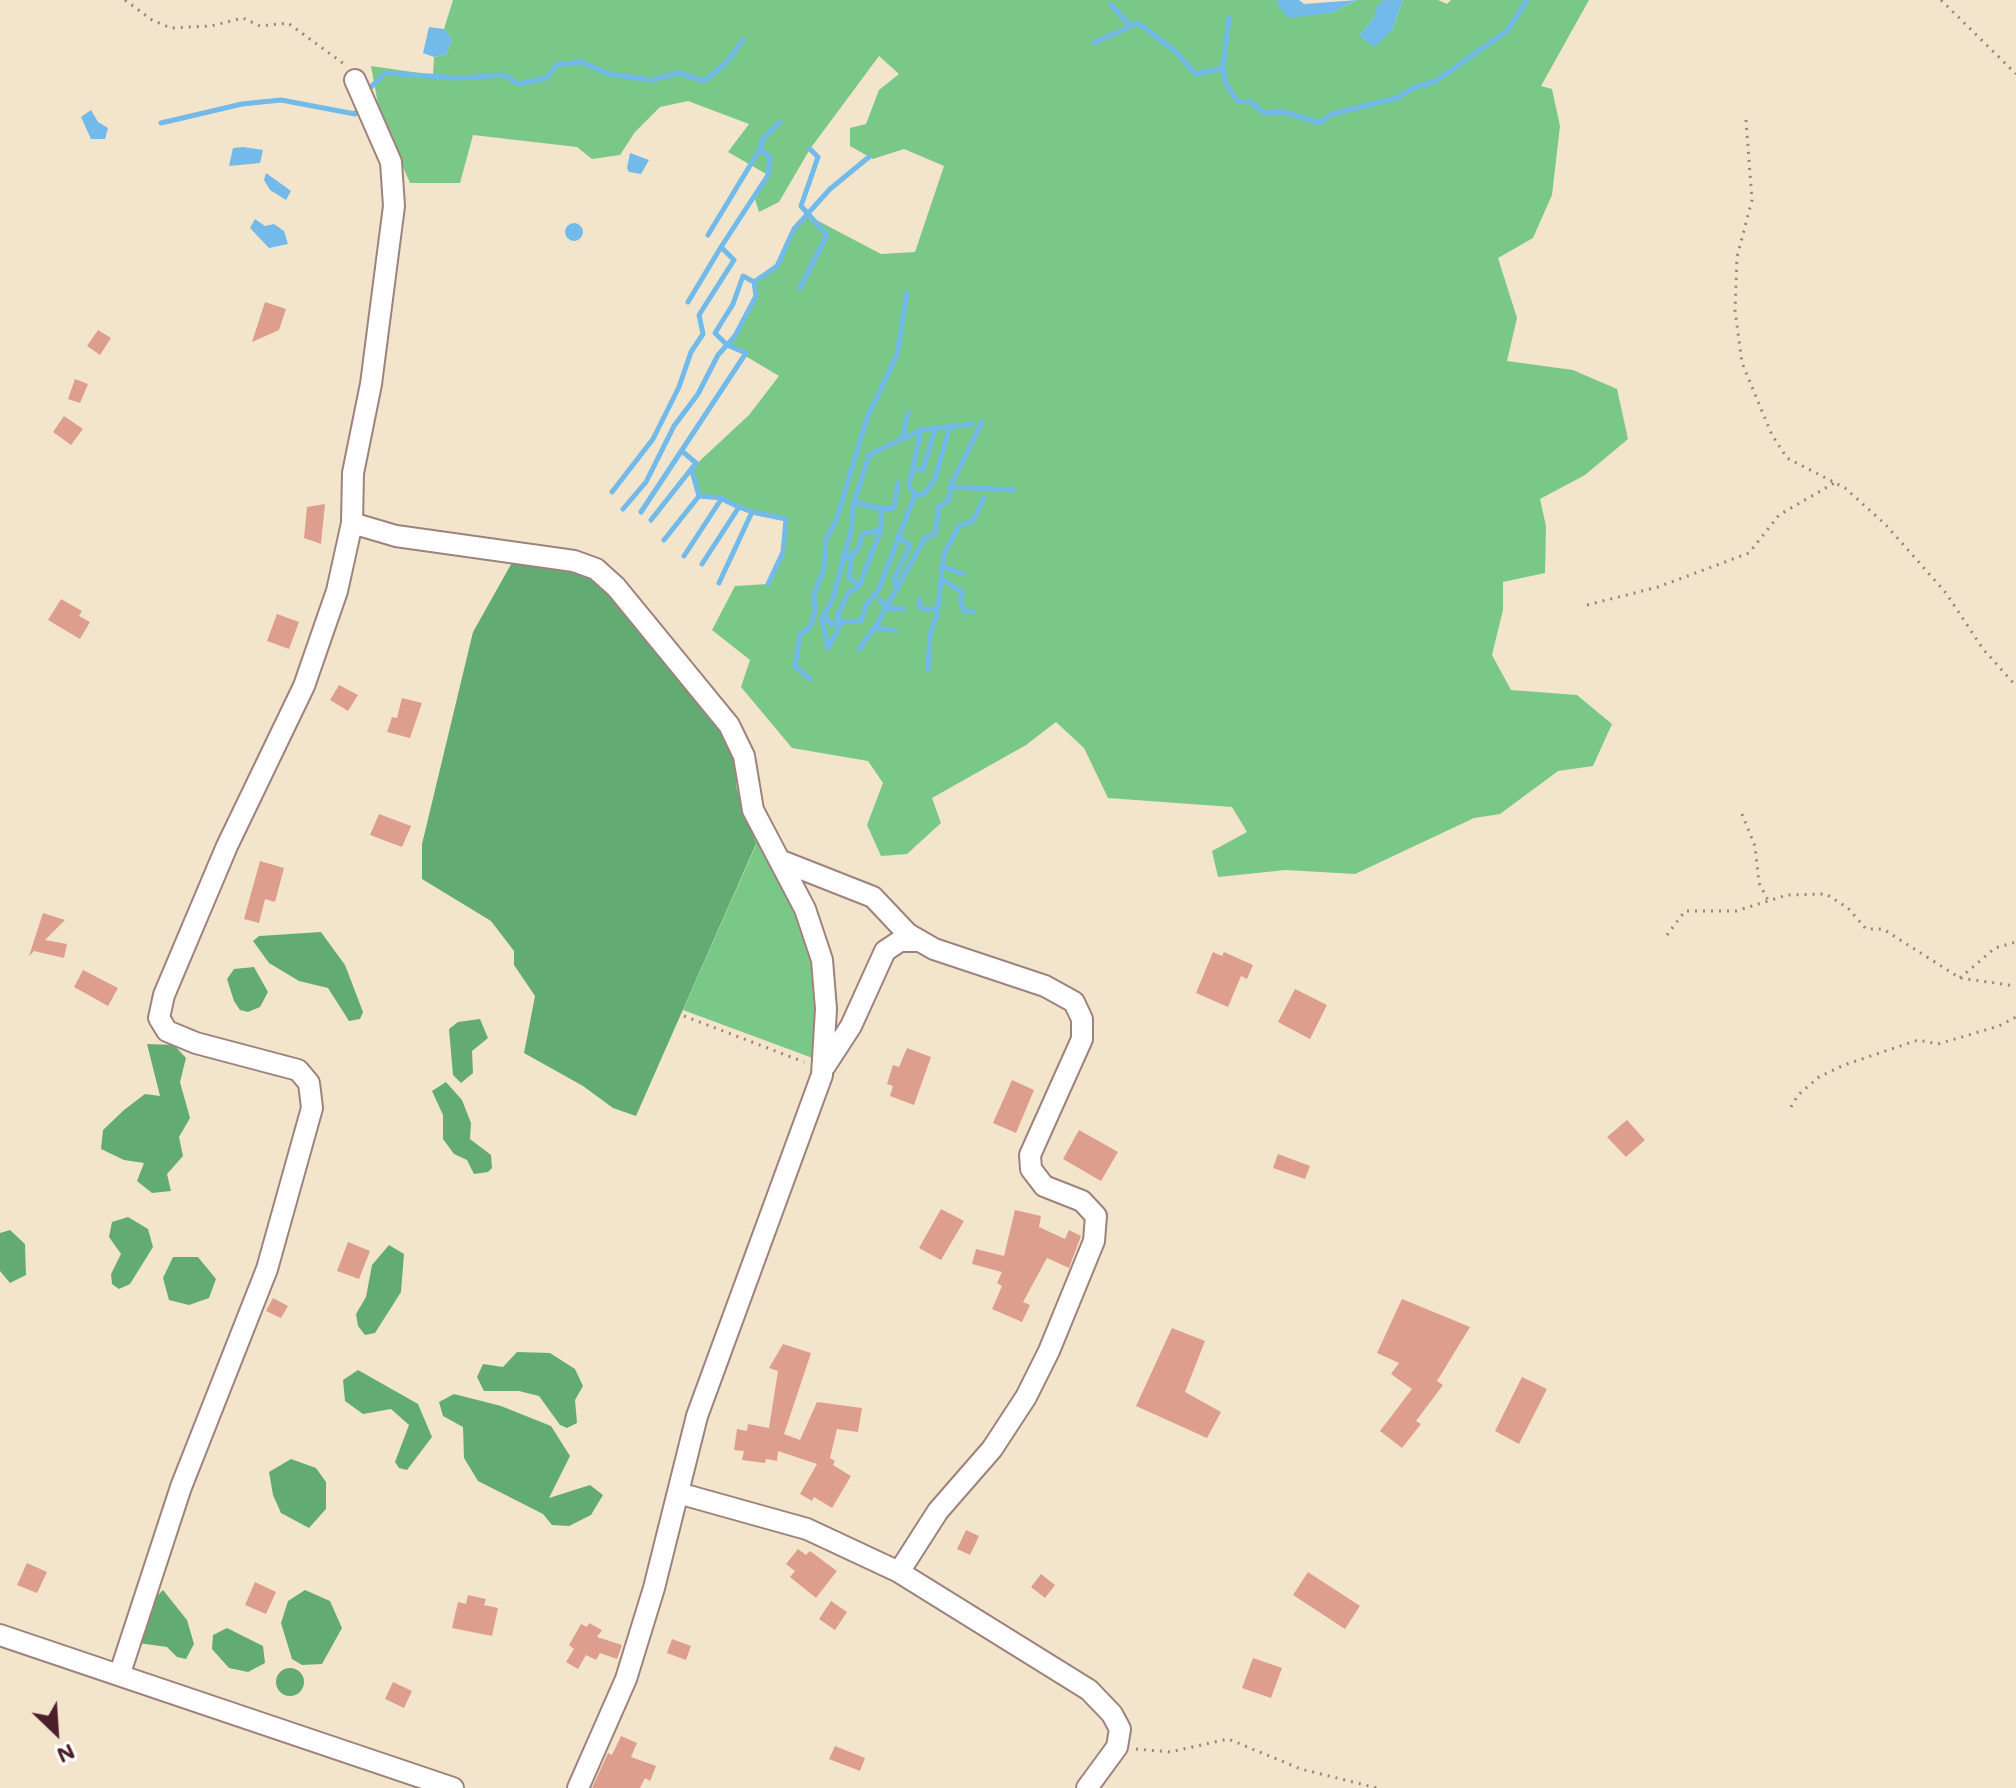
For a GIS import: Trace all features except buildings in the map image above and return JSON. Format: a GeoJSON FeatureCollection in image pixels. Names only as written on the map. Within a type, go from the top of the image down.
{"type":"FeatureCollection","features":[{"type":"Feature","properties":{"kind":"street"},"geometry":{"type":"LineString","coordinates":[[120,1673],[181,1487],[267,1269],[312,1108],[309,1083],[298,1070],[196,1043],[167,1031],[159,1018],[164,995],[227,846],[304,686],[337,591],[352,523],[353,473],[371,384],[394,206],[391,162],[355,80]]}},
{"type":"Feature","properties":{"kind":"street"},"geometry":{"type":"LineString","coordinates":[[352,523],[396,536],[549,557],[596,569],[647,622],[729,725],[744,756],[753,810],[805,909],[822,960],[826,1009],[823,1068],[697,1416],[626,1679],[578,1788]]}},
{"type":"Feature","properties":{"kind":"street"},"geometry":{"type":"LineString","coordinates":[[779,860],[873,897],[908,934],[920,941],[1045,986],[1074,1002],[1082,1019],[1082,1039],[1030,1155],[1031,1169],[1044,1186],[1082,1201],[1096,1216],[1094,1241],[1049,1351],[1026,1397],[992,1449],[938,1511],[899,1572]]}},
{"type":"Feature","properties":{"kind":"street"},"geometry":{"type":"LineString","coordinates":[[823,1068],[842,1043],[885,951],[900,941],[920,941]]}},
{"type":"Feature","properties":{"kind":"street"},"geometry":{"type":"LineString","coordinates":[[678,1493],[807,1529],[899,1572],[1089,1690],[1112,1714],[1120,1729],[1117,1747],[1087,1788]]}},
{"type":"Feature","properties":{"kind":"street"},"geometry":{"type":"LineString","coordinates":[[0,1635],[453,1788]]}},
{"type":"Feature","properties":{"kind":"path"},"geometry":{"type":"LineString","coordinates":[[125,0],[171,28],[211,26],[243,18],[260,26],[288,23],[334,54],[355,80]]}},
{"type":"Feature","properties":{"kind":"path"},"geometry":{"type":"LineString","coordinates":[[1941,0],[2016,74]]}},
{"type":"Feature","properties":{"kind":"path"},"geometry":{"type":"LineString","coordinates":[[1746,120],[1752,200],[1737,257],[1735,310],[1742,363],[1772,435],[1787,458],[1836,482],[1885,524],[1946,593],[1983,649],[2016,686]]}},
{"type":"Feature","properties":{"kind":"path"},"geometry":{"type":"LineString","coordinates":[[1587,605],[1658,587],[1749,553],[1779,515],[1836,482]]}},
{"type":"Feature","properties":{"kind":"path"},"geometry":{"type":"LineString","coordinates":[[1742,814],[1755,846],[1759,883],[1769,902]]}},
{"type":"Feature","properties":{"kind":"path"},"geometry":{"type":"LineString","coordinates":[[1667,935],[1685,911],[1736,911],[1787,895],[1826,894],[1848,908],[1866,929],[1883,929],[1960,978],[2016,986]]}},
{"type":"Feature","properties":{"kind":"path"},"geometry":{"type":"LineString","coordinates":[[1960,978],[1995,948],[2016,942]]}},
{"type":"Feature","properties":{"kind":"path"},"geometry":{"type":"LineString","coordinates":[[684,1016],[823,1068]]}},
{"type":"Feature","properties":{"kind":"path"},"geometry":{"type":"LineString","coordinates":[[1791,1107],[1798,1095],[1819,1077],[1844,1065],[1918,1040],[1938,1044],[1999,1026],[2016,1017]]}},
{"type":"Feature","properties":{"kind":"path"},"geometry":{"type":"LineString","coordinates":[[1117,1747],[1170,1752],[1228,1739],[1301,1769],[1377,1788]]}},
{"type":"Feature","properties":{"kind":"green space"},"geometry":{"type":"Polygon","coordinates":[[[453,0],[1278,0],[1277,4],[1331,13],[1357,0],[1385,0],[1379,4],[1373,19],[1359,36],[1392,30],[1403,0],[1438,0],[1447,4],[1451,0],[1589,0],[1541,86],[1552,89],[1560,126],[1552,195],[1533,238],[1498,258],[1517,318],[1507,361],[1573,370],[1617,389],[1628,439],[1585,475],[1540,499],[1546,526],[1545,573],[1503,582],[1503,610],[1492,655],[1511,690],[1577,695],[1612,724],[1593,766],[1558,771],[1500,814],[1474,818],[1355,874],[1286,870],[1218,877],[1212,851],[1247,832],[1232,807],[1108,798],[1084,748],[1056,722],[1026,745],[932,798],[941,823],[907,854],[881,856],[867,825],[883,783],[868,761],[792,748],[741,687],[750,660],[712,630],[735,586],[768,584],[783,552],[786,519],[752,512],[722,498],[699,496],[691,469],[749,415],[779,376],[727,345],[756,296],[754,282],[777,266],[794,229],[807,215],[881,254],[915,252],[944,166],[904,149],[873,159],[850,146],[850,128],[866,124],[879,90],[899,74],[879,56],[810,149],[779,202],[759,212],[755,199],[768,175],[728,152],[749,124],[688,101],[660,107],[635,132],[620,155],[592,159],[577,147],[473,135],[460,183],[410,183],[380,115],[371,66],[433,75],[434,57],[447,54],[452,39],[444,29],[453,0]]]}},
{"type":"Feature","properties":{"kind":"green space"},"geometry":{"type":"Polygon","coordinates":[[[514,559],[594,575],[706,710],[739,761],[736,787],[756,844],[636,1116],[613,1108],[583,1086],[524,1053],[535,996],[514,965],[514,951],[491,921],[422,879],[422,844],[473,632],[514,559]]]}},
{"type":"Feature","properties":{"kind":"green space"},"geometry":{"type":"Polygon","coordinates":[[[739,761],[808,928],[818,1060],[683,1010],[756,845],[736,787],[739,761]]]}},
{"type":"Feature","properties":{"kind":"green space"},"geometry":{"type":"Polygon","coordinates":[[[321,932],[345,965],[363,1012],[360,1019],[349,1021],[328,988],[299,981],[269,963],[253,941],[259,936],[321,932]]]}},
{"type":"Feature","properties":{"kind":"green space"},"geometry":{"type":"Polygon","coordinates":[[[254,967],[268,992],[260,1007],[248,1012],[240,1010],[234,1001],[227,979],[234,969],[254,967]]]}},
{"type":"Feature","properties":{"kind":"green space"},"geometry":{"type":"Polygon","coordinates":[[[480,1019],[488,1038],[472,1051],[473,1073],[461,1083],[453,1075],[449,1029],[458,1022],[480,1019]]]}},
{"type":"Feature","properties":{"kind":"green space"},"geometry":{"type":"Polygon","coordinates":[[[147,1044],[174,1045],[186,1058],[180,1082],[190,1118],[179,1137],[183,1156],[167,1174],[171,1191],[152,1193],[137,1181],[144,1163],[124,1160],[101,1149],[103,1130],[124,1110],[145,1094],[160,1096],[147,1044]]]}},
{"type":"Feature","properties":{"kind":"green space"},"geometry":{"type":"Polygon","coordinates":[[[446,1082],[462,1100],[471,1123],[470,1139],[491,1155],[492,1168],[488,1172],[474,1174],[467,1160],[454,1154],[443,1139],[443,1115],[432,1091],[446,1082]]]}},
{"type":"Feature","properties":{"kind":"green space"},"geometry":{"type":"Polygon","coordinates":[[[128,1217],[148,1229],[153,1247],[130,1284],[119,1289],[112,1284],[111,1274],[121,1254],[109,1237],[112,1222],[128,1217]]]}},
{"type":"Feature","properties":{"kind":"green space"},"geometry":{"type":"Polygon","coordinates":[[[10,1230],[25,1244],[26,1275],[10,1283],[0,1271],[0,1233],[10,1230]]]}},
{"type":"Feature","properties":{"kind":"green space"},"geometry":{"type":"Polygon","coordinates":[[[389,1245],[404,1254],[401,1292],[375,1333],[365,1335],[358,1326],[356,1314],[366,1297],[372,1265],[389,1245]]]}},
{"type":"Feature","properties":{"kind":"green space"},"geometry":{"type":"Polygon","coordinates":[[[173,1257],[198,1257],[216,1279],[209,1298],[189,1305],[169,1300],[163,1278],[173,1257]]]}},
{"type":"Feature","properties":{"kind":"green space"},"geometry":{"type":"Polygon","coordinates":[[[517,1352],[550,1353],[575,1369],[583,1386],[575,1400],[577,1423],[567,1428],[560,1425],[539,1396],[519,1391],[484,1391],[477,1377],[483,1364],[503,1367],[517,1352]]]}},
{"type":"Feature","properties":{"kind":"green space"},"geometry":{"type":"Polygon","coordinates":[[[358,1370],[418,1404],[432,1437],[407,1470],[399,1468],[395,1462],[409,1425],[391,1409],[363,1414],[345,1401],[343,1380],[358,1370]]]}},
{"type":"Feature","properties":{"kind":"green space"},"geometry":{"type":"Polygon","coordinates":[[[454,1394],[501,1406],[551,1426],[570,1456],[549,1498],[590,1485],[603,1495],[591,1515],[569,1526],[552,1525],[543,1514],[478,1481],[464,1458],[463,1427],[443,1416],[439,1402],[454,1394]]]}},
{"type":"Feature","properties":{"kind":"green space"},"geometry":{"type":"Polygon","coordinates":[[[291,1459],[316,1468],[326,1482],[326,1509],[309,1528],[281,1513],[273,1495],[269,1472],[291,1459]]]}},
{"type":"Feature","properties":{"kind":"green space"},"geometry":{"type":"Polygon","coordinates":[[[163,1590],[187,1620],[194,1644],[186,1659],[177,1657],[167,1647],[138,1643],[138,1627],[153,1611],[155,1598],[163,1590]]]}},
{"type":"Feature","properties":{"kind":"green space"},"geometry":{"type":"Polygon","coordinates":[[[305,1590],[330,1601],[342,1628],[322,1664],[302,1665],[292,1659],[281,1623],[288,1601],[305,1590]]]}},
{"type":"Feature","properties":{"kind":"green space"},"geometry":{"type":"Polygon","coordinates":[[[227,1628],[263,1646],[265,1663],[248,1672],[229,1668],[212,1649],[213,1635],[227,1628]]]}},
{"type":"Feature","properties":{"kind":"green space"},"geometry":{"type":"Polygon","coordinates":[[[290,1668],[300,1672],[304,1682],[300,1692],[290,1696],[280,1692],[276,1682],[280,1672],[290,1668]]]}},
{"type":"Feature","properties":{"kind":"water"},"geometry":{"type":"Polygon","coordinates":[[[1278,0],[1299,0],[1304,4],[1357,0],[1331,13],[1288,18],[1277,4],[1278,0]]]}},
{"type":"Feature","properties":{"kind":"water"},"geometry":{"type":"Polygon","coordinates":[[[1385,0],[1403,0],[1392,30],[1375,47],[1359,36],[1373,19],[1378,4],[1385,0]]]}},
{"type":"Feature","properties":{"kind":"water"},"geometry":{"type":"Polygon","coordinates":[[[429,27],[444,29],[452,39],[447,54],[434,57],[423,53],[429,27]]]}},
{"type":"Feature","properties":{"kind":"water"},"geometry":{"type":"Polygon","coordinates":[[[91,110],[98,122],[108,128],[105,139],[91,139],[81,117],[91,110]]]}},
{"type":"Feature","properties":{"kind":"water"},"geometry":{"type":"Polygon","coordinates":[[[233,148],[263,150],[260,163],[229,166],[233,148]]]}},
{"type":"Feature","properties":{"kind":"water"},"geometry":{"type":"Polygon","coordinates":[[[630,153],[649,160],[641,174],[629,172],[630,153]]]}},
{"type":"Feature","properties":{"kind":"water"},"geometry":{"type":"Polygon","coordinates":[[[266,173],[291,191],[286,200],[270,190],[264,180],[266,173]]]}},
{"type":"Feature","properties":{"kind":"water"},"geometry":{"type":"Polygon","coordinates":[[[255,219],[265,226],[274,224],[284,231],[288,244],[269,248],[250,228],[255,219]]]}},
{"type":"Feature","properties":{"kind":"water"},"geometry":{"type":"Polygon","coordinates":[[[574,223],[583,232],[574,241],[565,232],[574,223]]]}},
{"type":"Feature","properties":{"kind":"waterway"},"geometry":{"type":"LineString","coordinates":[[1229,18],[1223,68],[1226,84],[1237,101],[1251,102],[1264,113],[1285,112],[1319,123],[1332,114],[1397,98],[1413,88],[1436,81],[1508,30],[1527,0]]}},
{"type":"Feature","properties":{"kind":"waterway"},"geometry":{"type":"LineString","coordinates":[[1111,5],[1131,26]]}},
{"type":"Feature","properties":{"kind":"waterway"},"geometry":{"type":"LineString","coordinates":[[1094,43],[1138,23],[1175,51],[1196,74],[1223,68]]}},
{"type":"Feature","properties":{"kind":"waterway"},"geometry":{"type":"LineString","coordinates":[[368,90],[385,73],[458,78],[504,75],[519,84],[546,78],[557,65],[581,62],[609,74],[652,80],[678,73],[704,81],[726,63],[743,40]]}},
{"type":"Feature","properties":{"kind":"waterway"},"geometry":{"type":"LineString","coordinates":[[161,123],[242,104],[281,100],[355,114],[361,107]]}},
{"type":"Feature","properties":{"kind":"waterway"},"geometry":{"type":"LineString","coordinates":[[612,492],[653,439],[679,387],[691,352],[703,334],[699,315],[734,260],[721,247],[768,175],[770,157],[760,149],[763,139],[780,122]]}},
{"type":"Feature","properties":{"kind":"waterway"},"geometry":{"type":"LineString","coordinates":[[708,235],[760,149]]}},
{"type":"Feature","properties":{"kind":"waterway"},"geometry":{"type":"LineString","coordinates":[[800,288],[827,235],[801,206],[818,157],[810,149]]}},
{"type":"Feature","properties":{"kind":"waterway"},"geometry":{"type":"LineString","coordinates":[[623,509],[646,482],[674,426],[698,394],[718,355],[735,336],[756,296],[754,282],[777,266],[794,229],[830,189],[869,157]]}},
{"type":"Feature","properties":{"kind":"waterway"},"geometry":{"type":"LineString","coordinates":[[688,302],[721,247]]}},
{"type":"Feature","properties":{"kind":"waterway"},"geometry":{"type":"LineString","coordinates":[[641,512],[746,353],[727,345],[715,333],[733,304],[743,276],[754,282]]}},
{"type":"Feature","properties":{"kind":"waterway"},"geometry":{"type":"LineString","coordinates":[[810,679],[795,666],[800,634],[809,629],[815,612],[814,595],[824,568],[826,539],[836,521],[867,418],[897,355],[907,293]]}},
{"type":"Feature","properties":{"kind":"waterway"},"geometry":{"type":"LineString","coordinates":[[902,439],[908,413]]}},
{"type":"Feature","properties":{"kind":"waterway"},"geometry":{"type":"LineString","coordinates":[[859,649],[877,624],[925,538],[935,534],[939,507],[949,500],[950,487],[982,422]]}},
{"type":"Feature","properties":{"kind":"waterway"},"geometry":{"type":"LineString","coordinates":[[828,648],[822,619],[833,598],[851,531],[853,506],[869,455],[921,430],[972,424]]}},
{"type":"Feature","properties":{"kind":"waterway"},"geometry":{"type":"LineString","coordinates":[[913,469],[923,470],[935,429]]}},
{"type":"Feature","properties":{"kind":"waterway"},"geometry":{"type":"LineString","coordinates":[[915,495],[924,494],[935,479],[949,429]]}},
{"type":"Feature","properties":{"kind":"waterway"},"geometry":{"type":"LineString","coordinates":[[828,648],[842,622],[861,621],[866,605],[878,591],[915,495],[909,485],[921,431]]}},
{"type":"Feature","properties":{"kind":"waterway"},"geometry":{"type":"LineString","coordinates":[[651,520],[696,463],[682,451]]}},
{"type":"Feature","properties":{"kind":"waterway"},"geometry":{"type":"LineString","coordinates":[[664,540],[699,496],[692,471]]}},
{"type":"Feature","properties":{"kind":"waterway"},"geometry":{"type":"LineString","coordinates":[[824,615],[831,624],[842,622],[837,617],[848,593],[859,586],[881,530],[881,509],[894,508],[898,483]]}},
{"type":"Feature","properties":{"kind":"waterway"},"geometry":{"type":"LineString","coordinates":[[952,487],[1014,490]]}},
{"type":"Feature","properties":{"kind":"waterway"},"geometry":{"type":"LineString","coordinates":[[684,556],[722,498],[699,496]]}},
{"type":"Feature","properties":{"kind":"waterway"},"geometry":{"type":"LineString","coordinates":[[928,670],[930,634],[937,615],[944,554],[959,526],[973,521],[984,498]]}},
{"type":"Feature","properties":{"kind":"waterway"},"geometry":{"type":"LineString","coordinates":[[702,564],[739,507],[722,499]]}},
{"type":"Feature","properties":{"kind":"waterway"},"geometry":{"type":"LineString","coordinates":[[854,502],[881,509]]}},
{"type":"Feature","properties":{"kind":"waterway"},"geometry":{"type":"LineString","coordinates":[[719,583],[752,512],[739,507]]}},
{"type":"Feature","properties":{"kind":"waterway"},"geometry":{"type":"LineString","coordinates":[[752,512],[786,519],[783,552],[768,584]]}},
{"type":"Feature","properties":{"kind":"waterway"},"geometry":{"type":"LineString","coordinates":[[842,560],[857,551],[863,534],[880,530]]}},
{"type":"Feature","properties":{"kind":"waterway"},"geometry":{"type":"LineString","coordinates":[[897,589],[894,579],[910,545],[898,536]]}},
{"type":"Feature","properties":{"kind":"waterway"},"geometry":{"type":"LineString","coordinates":[[852,555],[849,577],[859,586]]}},
{"type":"Feature","properties":{"kind":"waterway"},"geometry":{"type":"LineString","coordinates":[[944,567],[963,574]]}},
{"type":"Feature","properties":{"kind":"waterway"},"geometry":{"type":"LineString","coordinates":[[942,579],[963,593],[960,599],[964,611],[974,612]]}},
{"type":"Feature","properties":{"kind":"waterway"},"geometry":{"type":"LineString","coordinates":[[919,599],[921,609],[937,609]]}},
{"type":"Feature","properties":{"kind":"waterway"},"geometry":{"type":"LineString","coordinates":[[880,600],[887,608],[903,609]]}},
{"type":"Feature","properties":{"kind":"waterway"},"geometry":{"type":"LineString","coordinates":[[875,628],[895,630]]}}]}
